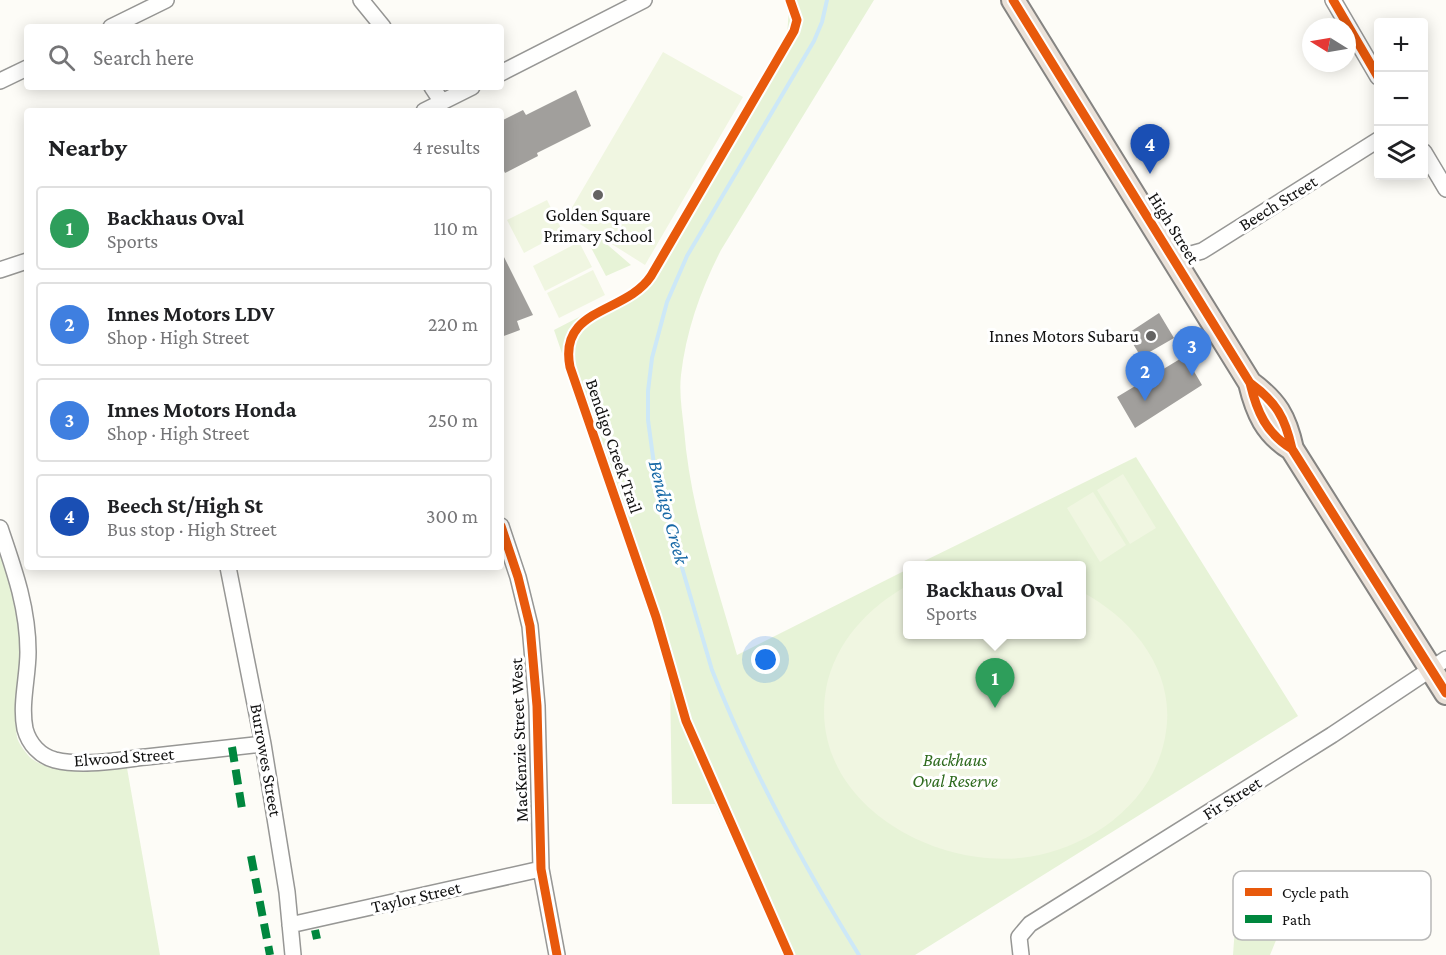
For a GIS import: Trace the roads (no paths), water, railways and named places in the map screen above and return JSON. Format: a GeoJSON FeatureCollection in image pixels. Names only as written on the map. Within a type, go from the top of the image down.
{"type":"FeatureCollection","features":[{"type":"Feature","properties":{"kind":"highway","name":"High Street"},"geometry":{"type":"LineString","coordinates":[[1013,0],[1250,383],[1256,409],[1274,438],[1292,449],[1438,664],[1446,693]]}},
{"type":"Feature","properties":{"kind":"street"},"geometry":{"type":"LineString","coordinates":[[117,24],[166,0]]}},
{"type":"Feature","properties":{"kind":"street"},"geometry":{"type":"LineString","coordinates":[[361,0],[381,24]]}},
{"type":"Feature","properties":{"kind":"street"},"geometry":{"type":"LineString","coordinates":[[504,71],[644,0]]}},
{"type":"Feature","properties":{"kind":"street"},"geometry":{"type":"LineString","coordinates":[[1333,0],[1375,72]]}},
{"type":"Feature","properties":{"kind":"street"},"geometry":{"type":"LineString","coordinates":[[0,81],[24,69]]}},
{"type":"Feature","properties":{"kind":"street"},"geometry":{"type":"LineString","coordinates":[[434,90],[442,102]]}},
{"type":"Feature","properties":{"kind":"street"},"geometry":{"type":"LineString","coordinates":[[430,108],[466,90]]}},
{"type":"Feature","properties":{"kind":"street","name":"Beech Street"},"geometry":{"type":"LineString","coordinates":[[1173,259],[1202,251],[1374,143]]}},
{"type":"Feature","properties":{"kind":"street"},"geometry":{"type":"LineString","coordinates":[[1428,159],[1446,189]]}},
{"type":"Feature","properties":{"kind":"street"},"geometry":{"type":"LineString","coordinates":[[0,270],[24,262]]}},
{"type":"Feature","properties":{"kind":"street","name":"Elwood Street"},"geometry":{"type":"LineString","coordinates":[[1,532],[20,587],[26,622],[28,650],[23,716],[32,744],[41,754],[55,760],[90,762],[263,744]]}},
{"type":"Feature","properties":{"kind":"street","name":"MacKenzie Street West"},"geometry":{"type":"LineString","coordinates":[[504,536],[525,602],[533,652],[541,869],[557,955]]}},
{"type":"Feature","properties":{"kind":"street","name":"Burrowes Street"},"geometry":{"type":"LineString","coordinates":[[229,570],[263,744],[293,955]]}},
{"type":"Feature","properties":{"kind":"street","name":"Fir Street"},"geometry":{"type":"LineString","coordinates":[[1020,955],[1019,937],[1030,924],[1332,735],[1438,664]]}},
{"type":"Feature","properties":{"kind":"street","name":"Taylor Street"},"geometry":{"type":"LineString","coordinates":[[290,925],[541,869]]}},
{"type":"Feature","properties":{"kind":"waterway","name":"Bendigo Creek"},"geometry":{"type":"LineString","coordinates":[[827,0],[822,22],[814,41],[687,256],[667,302],[652,358],[648,391],[648,420],[656,479],[712,670],[779,816],[859,955]]}},
{"type":"Feature","properties":{"kind":"place","name":"Beech St/High St"},"geometry":{"type":"Point","coordinates":[1150,174]}},
{"type":"Feature","properties":{"kind":"place","name":"Golden Square Primary School"},"geometry":{"type":"Point","coordinates":[598,195]}},
{"type":"Feature","properties":{"kind":"place","name":"Innes Motors Subaru"},"geometry":{"type":"Point","coordinates":[1151,336]}},
{"type":"Feature","properties":{"kind":"place","name":"Innes Motors Honda"},"geometry":{"type":"Point","coordinates":[1192,376]}},
{"type":"Feature","properties":{"kind":"place","name":"Innes Motors LDV"},"geometry":{"type":"Point","coordinates":[1145,401]}},
{"type":"Feature","properties":{"kind":"place","name":"Backhaus Oval"},"geometry":{"type":"Point","coordinates":[995,708]}},
{"type":"Feature","properties":{"kind":"park label","name":"Backhaus Oval Reserve"},"geometry":{"type":"Point","coordinates":[955,770]}}]}
